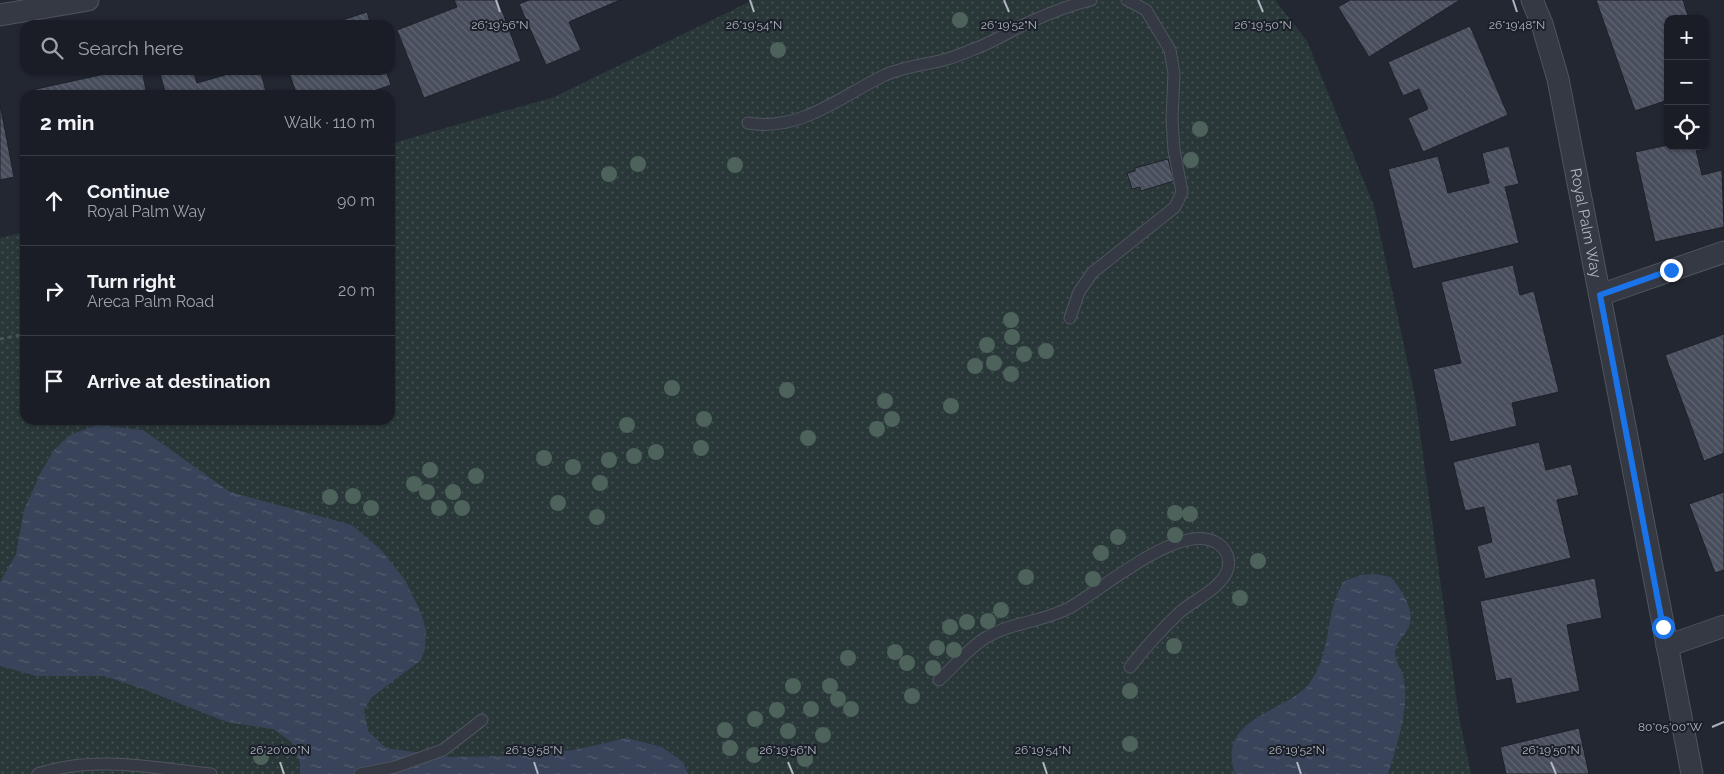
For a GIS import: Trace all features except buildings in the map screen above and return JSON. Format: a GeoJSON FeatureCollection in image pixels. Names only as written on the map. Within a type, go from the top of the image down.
{"type":"FeatureCollection","features":[{"type":"Feature","properties":{"kind":"street"},"geometry":{"type":"LineString","coordinates":[[0,15],[88,0]]}},
{"type":"Feature","properties":{"kind":"street","name":"Royal Palm Way"},"geometry":{"type":"LineString","coordinates":[[1532,0],[1542,24],[1558,79],[1692,774]]}},
{"type":"Feature","properties":{"kind":"street"},"geometry":{"type":"LineString","coordinates":[[1600,295],[1724,252]]}},
{"type":"Feature","properties":{"kind":"street"},"geometry":{"type":"LineString","coordinates":[[1667,646],[1724,626]]}},
{"type":"Feature","properties":{"kind":"lane"},"geometry":{"type":"LineString","coordinates":[[748,123],[762,125],[806,117],[824,110],[886,75],[915,65],[947,59],[982,46],[1030,22],[1072,5],[1091,0]]}},
{"type":"Feature","properties":{"kind":"lane"},"geometry":{"type":"LineString","coordinates":[[1070,318],[1079,292],[1092,273],[1175,206],[1182,192],[1174,150],[1172,120],[1174,74],[1170,50],[1146,10],[1127,0]]}},
{"type":"Feature","properties":{"kind":"lane"},"geometry":{"type":"LineString","coordinates":[[939,680],[985,638],[1017,624],[1048,617],[1069,608],[1167,545],[1189,538],[1217,542],[1226,550],[1229,560],[1228,569],[1220,581],[1180,612],[1130,667]]}},
{"type":"Feature","properties":{"kind":"lane"},"geometry":{"type":"LineString","coordinates":[[360,774],[395,767],[443,750],[482,720]]}},
{"type":"Feature","properties":{"kind":"lane"},"geometry":{"type":"LineString","coordinates":[[38,774],[77,764],[106,763],[211,774]]}},
{"type":"Feature","properties":{"kind":"path"},"geometry":{"type":"LineString","coordinates":[[0,339],[20,335]]}},
{"type":"Feature","properties":{"kind":"shaded area"},"geometry":{"type":"Polygon","coordinates":[[[753,0],[1275,0],[1307,41],[1374,206],[1415,397],[1459,717],[1471,774],[0,774],[0,238],[20,233],[20,425],[395,425],[395,143],[554,97],[753,0]]]}},
{"type":"Feature","properties":{"kind":"water"},"geometry":{"type":"Polygon","coordinates":[[[97,425],[143,430],[230,492],[352,525],[382,551],[405,580],[421,613],[426,631],[425,649],[421,660],[372,697],[364,710],[368,731],[386,748],[448,757],[508,756],[574,750],[627,738],[662,747],[683,762],[688,774],[300,774],[300,763],[293,743],[273,729],[227,722],[138,687],[104,676],[37,676],[0,666],[0,582],[16,554],[24,510],[40,474],[54,450],[70,435],[97,425]]]}},
{"type":"Feature","properties":{"kind":"water"},"geometry":{"type":"Polygon","coordinates":[[[1375,574],[1391,577],[1408,603],[1411,618],[1410,625],[1398,643],[1395,652],[1404,680],[1405,704],[1404,716],[1388,774],[1235,774],[1232,755],[1235,740],[1243,728],[1297,695],[1308,685],[1316,673],[1325,648],[1333,607],[1344,581],[1361,575],[1375,574]]]}},
{"type":"Feature","properties":{"kind":"route"},"geometry":{"type":"LineString","coordinates":[[1663,627],[1600,295],[1671,270]]}}]}
